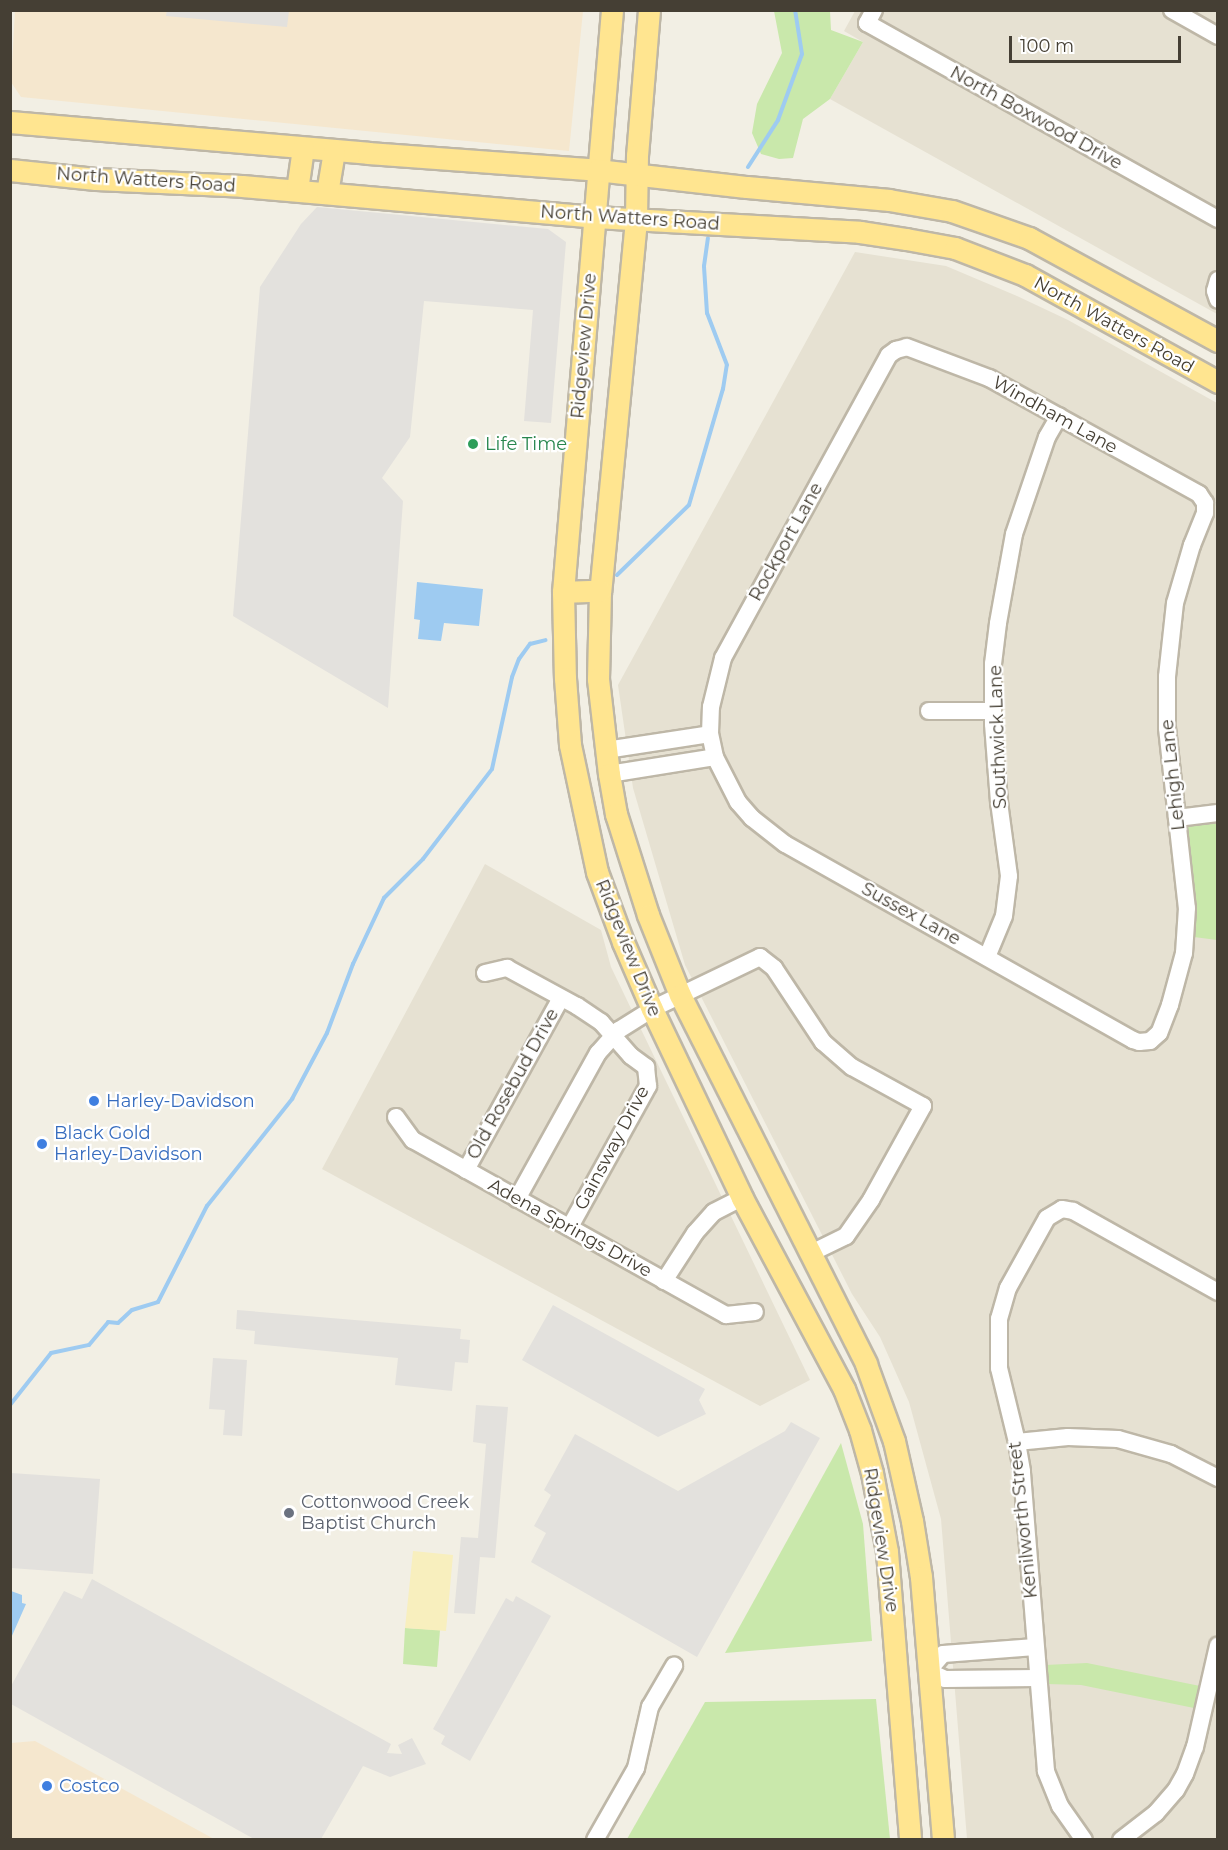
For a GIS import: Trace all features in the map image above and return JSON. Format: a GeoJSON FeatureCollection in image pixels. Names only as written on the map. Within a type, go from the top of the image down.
{"type":"FeatureCollection","features":[{"type":"Feature","properties":{"kind":"main road","name":"Ridgeview Drive"},"geometry":{"type":"LineString","coordinates":[[612,10],[563,592],[565,678],[570,744],[597,872],[652,1009],[742,1198],[844,1389],[860,1430],[872,1473],[887,1552],[910,1839]]}},
{"type":"Feature","properties":{"kind":"main road","name":"Ridgeview Drive"},"geometry":{"type":"LineString","coordinates":[[649,10],[636,175],[636,220],[600,591],[598,679],[609,774],[616,814],[648,915],[680,994],[866,1364],[894,1441],[912,1521],[926,1621],[928,1671],[943,1839]]}},
{"type":"Feature","properties":{"kind":"main road"},"geometry":{"type":"LineString","coordinates":[[10,105],[47,124]]}},
{"type":"Feature","properties":{"kind":"main road","name":"North Watters Road"},"geometry":{"type":"LineString","coordinates":[[10,122],[334,151],[597,170],[890,200],[952,211],[987,222],[1040,244],[1218,341]]}},
{"type":"Feature","properties":{"kind":"main road"},"geometry":{"type":"LineString","coordinates":[[297,190],[303,148]]}},
{"type":"Feature","properties":{"kind":"main road"},"geometry":{"type":"LineString","coordinates":[[327,193],[334,151]]}},
{"type":"Feature","properties":{"kind":"main road","name":"North Watters Road"},"geometry":{"type":"LineString","coordinates":[[10,170],[96,179],[297,190],[636,220],[860,232],[955,248],[990,260],[1036,281],[1218,382]]}},
{"type":"Feature","properties":{"kind":"main road"},"geometry":{"type":"LineString","coordinates":[[10,186],[34,172]]}},
{"type":"Feature","properties":{"kind":"main road"},"geometry":{"type":"LineString","coordinates":[[563,592],[600,591]]}},
{"type":"Feature","properties":{"kind":"main road"},"geometry":{"type":"LineString","coordinates":[[570,744],[591,771],[609,774]]}},
{"type":"Feature","properties":{"kind":"main road"},"geometry":{"type":"LineString","coordinates":[[898,1672],[928,1671]]}},
{"type":"Feature","properties":{"kind":"street","name":"North Boxwood Drive"},"geometry":{"type":"LineString","coordinates":[[874,10],[867,23],[1218,219]]}},
{"type":"Feature","properties":{"kind":"street"},"geometry":{"type":"LineString","coordinates":[[1172,10],[1218,36]]}},
{"type":"Feature","properties":{"kind":"street"},"geometry":{"type":"LineString","coordinates":[[1218,280],[1215,291],[1218,300]]}},
{"type":"Feature","properties":{"kind":"street","name":"Windham Lane"},"geometry":{"type":"LineString","coordinates":[[896,350],[908,347],[958,365],[1059,416],[1199,494],[1205,503]]}},
{"type":"Feature","properties":{"kind":"street","name":"Rockport Lane"},"geometry":{"type":"LineString","coordinates":[[712,745],[713,693],[723,658],[889,356],[896,350]]}},
{"type":"Feature","properties":{"kind":"street","name":"Southwick Lane"},"geometry":{"type":"LineString","coordinates":[[987,957],[1004,916],[1009,876],[999,802],[993,711],[993,663],[1003,581],[1027,492],[1047,437],[1059,416]]}},
{"type":"Feature","properties":{"kind":"street","name":"Lehigh Lane"},"geometry":{"type":"LineString","coordinates":[[1148,1042],[1159,1033],[1178,980],[1184,953],[1186,908],[1166,703],[1169,640],[1184,571],[1205,513],[1205,503]]}},
{"type":"Feature","properties":{"kind":"street"},"geometry":{"type":"LineString","coordinates":[[929,711],[993,711]]}},
{"type":"Feature","properties":{"kind":"street"},"geometry":{"type":"LineString","coordinates":[[606,750],[712,745]]}},
{"type":"Feature","properties":{"kind":"street"},"geometry":{"type":"LineString","coordinates":[[609,774],[712,745]]}},
{"type":"Feature","properties":{"kind":"street","name":"Sussex Lane"},"geometry":{"type":"LineString","coordinates":[[712,745],[738,802],[769,833],[1133,1040],[1148,1042]]}},
{"type":"Feature","properties":{"kind":"street"},"geometry":{"type":"LineString","coordinates":[[1177,818],[1218,813]]}},
{"type":"Feature","properties":{"kind":"street"},"geometry":{"type":"LineString","coordinates":[[517,1199],[598,1053],[614,1036],[652,1009],[760,957],[774,968],[823,1042],[852,1067],[923,1106],[871,1200],[846,1236],[811,1253]]}},
{"type":"Feature","properties":{"kind":"street"},"geometry":{"type":"LineString","coordinates":[[485,973],[507,968],[601,1022],[614,1036]]}},
{"type":"Feature","properties":{"kind":"street","name":"Old Rosebud Drive"},"geometry":{"type":"LineString","coordinates":[[466,1170],[561,998]]}},
{"type":"Feature","properties":{"kind":"street","name":"Gainsway Drive"},"geometry":{"type":"LineString","coordinates":[[570,1227],[648,1086],[646,1067],[631,1056],[614,1036]]}},
{"type":"Feature","properties":{"kind":"street","name":"Adena Springs Drive"},"geometry":{"type":"LineString","coordinates":[[396,1117],[413,1140],[726,1315],[755,1312]]}},
{"type":"Feature","properties":{"kind":"street"},"geometry":{"type":"LineString","coordinates":[[664,1281],[695,1233],[714,1212],[742,1198]]}},
{"type":"Feature","properties":{"kind":"street","name":"Kenilworth Street"},"geometry":{"type":"LineString","coordinates":[[1084,1839],[1060,1806],[1046,1771],[1017,1442],[999,1368],[999,1319],[1008,1288],[1047,1218],[1059,1210],[1073,1211],[1218,1292]]}},
{"type":"Feature","properties":{"kind":"street"},"geometry":{"type":"LineString","coordinates":[[1017,1442],[1086,1436],[1118,1439],[1171,1454],[1218,1478]]}},
{"type":"Feature","properties":{"kind":"street"},"geometry":{"type":"LineString","coordinates":[[1121,1839],[1156,1813],[1176,1790],[1191,1761],[1210,1715],[1218,1646]]}},
{"type":"Feature","properties":{"kind":"street"},"geometry":{"type":"LineString","coordinates":[[1035,1647],[943,1654],[928,1671],[945,1679],[1037,1678]]}},
{"type":"Feature","properties":{"kind":"street"},"geometry":{"type":"LineString","coordinates":[[595,1839],[636,1768],[650,1707],[674,1666]]}},
{"type":"Feature","properties":{"kind":"shaded area"},"geometry":{"type":"Polygon","coordinates":[[[167,10],[289,11],[287,27],[166,16],[167,10]]]}},
{"type":"Feature","properties":{"kind":"shaded area"},"geometry":{"type":"Polygon","coordinates":[[[15,11],[583,11],[569,151],[21,97],[11,82],[15,11]]]}},
{"type":"Feature","properties":{"kind":"shaded area"},"geometry":{"type":"Polygon","coordinates":[[[855,11],[1217,11],[1217,314],[830,99],[863,42],[844,31],[855,11]]]}},
{"type":"Feature","properties":{"kind":"shaded area"},"geometry":{"type":"Polygon","coordinates":[[[317,207],[548,229],[566,242],[551,423],[524,421],[533,310],[424,301],[410,437],[382,478],[403,501],[388,708],[233,616],[260,287],[301,224],[317,207]]]}},
{"type":"Feature","properties":{"kind":"shaded area"},"geometry":{"type":"Polygon","coordinates":[[[855,252],[946,266],[1068,320],[1217,403],[1217,1839],[967,1839],[941,1519],[909,1402],[880,1337],[852,1294],[685,965],[633,788],[618,685],[855,252]]]}},
{"type":"Feature","properties":{"kind":"shaded area"},"geometry":{"type":"Polygon","coordinates":[[[485,864],[601,930],[611,967],[810,1380],[760,1406],[322,1169],[485,864]]]}},
{"type":"Feature","properties":{"kind":"shaded area"},"geometry":{"type":"Polygon","coordinates":[[[553,1305],[705,1389],[699,1400],[706,1414],[658,1437],[522,1360],[553,1305]]]}},
{"type":"Feature","properties":{"kind":"shaded area"},"geometry":{"type":"Polygon","coordinates":[[[237,1310],[461,1329],[460,1339],[470,1340],[468,1363],[455,1362],[452,1391],[395,1385],[398,1358],[254,1344],[255,1331],[236,1329],[237,1310]]]}},
{"type":"Feature","properties":{"kind":"shaded area"},"geometry":{"type":"Polygon","coordinates":[[[213,1358],[247,1360],[242,1436],[223,1435],[225,1410],[209,1409],[213,1358]]]}},
{"type":"Feature","properties":{"kind":"shaded area"},"geometry":{"type":"Polygon","coordinates":[[[476,1405],[508,1407],[495,1558],[480,1557],[475,1614],[454,1613],[461,1537],[478,1538],[486,1444],[473,1442],[476,1405]]]}},
{"type":"Feature","properties":{"kind":"shaded area"},"geometry":{"type":"Polygon","coordinates":[[[791,1422],[820,1438],[697,1657],[531,1562],[546,1533],[534,1526],[551,1495],[544,1490],[575,1434],[678,1491],[785,1431],[791,1422]]]}},
{"type":"Feature","properties":{"kind":"shaded area"},"geometry":{"type":"Polygon","coordinates":[[[11,1473],[100,1479],[93,1574],[11,1568],[11,1473]]]}},
{"type":"Feature","properties":{"kind":"shaded area"},"geometry":{"type":"Polygon","coordinates":[[[92,1579],[391,1744],[387,1753],[402,1754],[398,1745],[412,1738],[426,1764],[390,1777],[363,1766],[321,1839],[254,1839],[11,1704],[11,1686],[64,1591],[82,1599],[92,1579]]]}},
{"type":"Feature","properties":{"kind":"shaded area"},"geometry":{"type":"Polygon","coordinates":[[[516,1596],[551,1616],[470,1761],[441,1744],[445,1736],[433,1729],[506,1598],[513,1602],[516,1596]]]}},
{"type":"Feature","properties":{"kind":"shaded area"},"geometry":{"type":"Polygon","coordinates":[[[35,1741],[214,1839],[11,1839],[11,1743],[35,1741]]]}},
{"type":"Feature","properties":{"kind":"green space"},"geometry":{"type":"Polygon","coordinates":[[[774,11],[830,11],[831,30],[863,42],[830,99],[803,119],[793,158],[779,159],[761,154],[752,133],[757,104],[782,53],[774,11]]]}},
{"type":"Feature","properties":{"kind":"green space"},"geometry":{"type":"Polygon","coordinates":[[[1217,821],[1217,940],[1194,937],[1196,914],[1186,824],[1217,821]]]}},
{"type":"Feature","properties":{"kind":"green space"},"geometry":{"type":"Polygon","coordinates":[[[841,1443],[863,1524],[872,1641],[725,1653],[841,1443]]]}},
{"type":"Feature","properties":{"kind":"green space"},"geometry":{"type":"Polygon","coordinates":[[[405,1628],[440,1630],[437,1667],[403,1664],[405,1628]]]}},
{"type":"Feature","properties":{"kind":"green space"},"geometry":{"type":"Polygon","coordinates":[[[1087,1663],[1200,1686],[1194,1708],[1081,1685],[1047,1684],[1045,1665],[1087,1663]]]}},
{"type":"Feature","properties":{"kind":"green space"},"geometry":{"type":"Polygon","coordinates":[[[876,1699],[890,1839],[627,1839],[705,1702],[876,1699]]]}},
{"type":"Feature","properties":{"kind":"sand"},"geometry":{"type":"Polygon","coordinates":[[[413,1551],[453,1555],[446,1631],[405,1628],[413,1551]]]}},
{"type":"Feature","properties":{"kind":"water"},"geometry":{"type":"Polygon","coordinates":[[[417,582],[483,589],[479,626],[444,623],[441,641],[418,639],[420,620],[414,619],[417,582]]]}},
{"type":"Feature","properties":{"kind":"water"},"geometry":{"type":"Polygon","coordinates":[[[11,1591],[22,1595],[22,1603],[26,1604],[11,1638],[11,1591]]]}},
{"type":"Feature","properties":{"kind":"waterway"},"geometry":{"type":"LineString","coordinates":[[748,167],[778,120],[802,54],[795,10]]}},
{"type":"Feature","properties":{"kind":"waterway"},"geometry":{"type":"LineString","coordinates":[[617,575],[689,505],[723,389],[727,365],[707,313],[704,266],[708,238]]}},
{"type":"Feature","properties":{"kind":"waterway"},"geometry":{"type":"LineString","coordinates":[[10,1405],[51,1353],[89,1345],[108,1322],[118,1323],[132,1310],[158,1302],[207,1206],[292,1099],[327,1033],[353,964],[384,898],[423,859],[492,769],[512,677],[519,659],[530,644],[546,640]]}},
{"type":"Feature","properties":{"kind":"place","name":"Life Time"},"geometry":{"type":"Point","coordinates":[473,444]}},
{"type":"Feature","properties":{"kind":"place","name":"Harley-Davidson"},"geometry":{"type":"Point","coordinates":[94,1101]}},
{"type":"Feature","properties":{"kind":"place","name":"Black Gold Harley-Davidson"},"geometry":{"type":"Point","coordinates":[42,1144]}},
{"type":"Feature","properties":{"kind":"place","name":"Cottonwood Creek Baptist Church"},"geometry":{"type":"Point","coordinates":[289,1513]}},
{"type":"Feature","properties":{"kind":"place","name":"Costco"},"geometry":{"type":"Point","coordinates":[47,1786]}}]}
